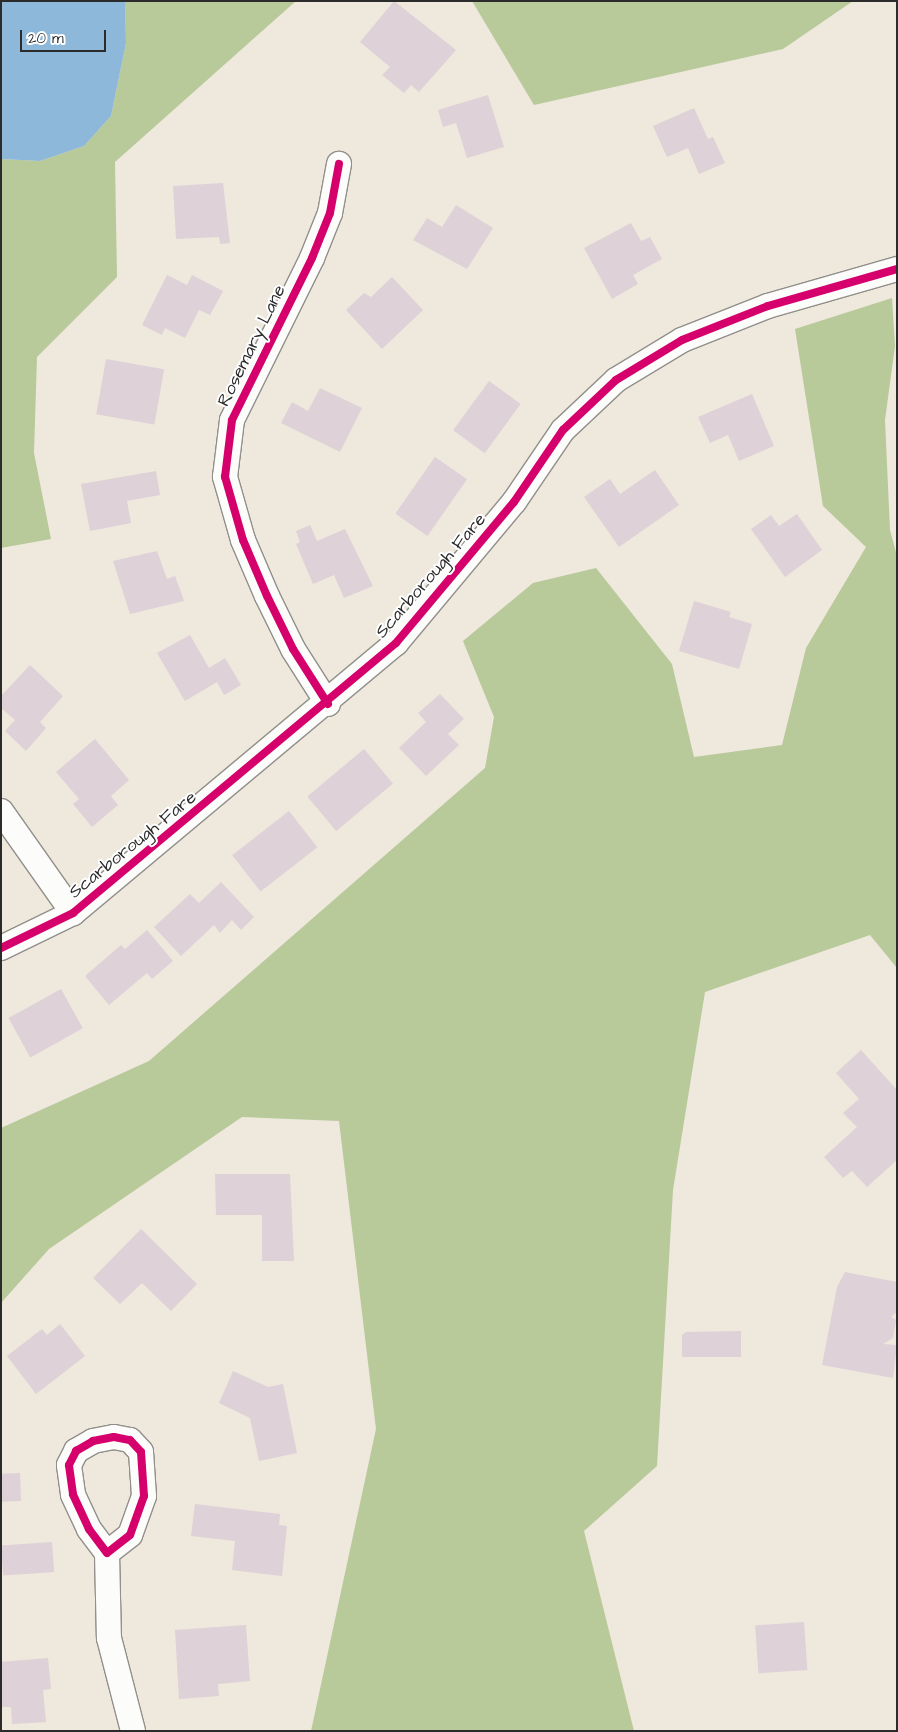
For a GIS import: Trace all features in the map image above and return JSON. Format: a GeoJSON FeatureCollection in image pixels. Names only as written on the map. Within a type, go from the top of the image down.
{"type":"FeatureCollection","features":[{"type":"Feature","properties":{"kind":"street","name":"Rosemary Lane"},"geometry":{"type":"LineString","coordinates":[[328,704],[267,596],[243,540],[225,477],[232,420],[312,258],[330,213],[339,164]]}},
{"type":"Feature","properties":{"kind":"street","name":"Scarborough Fare"},"geometry":{"type":"LineString","coordinates":[[1,948],[73,914],[328,704],[396,643],[508,509],[563,430],[616,380],[682,340],[768,306],[897,269]]}},
{"type":"Feature","properties":{"kind":"street"},"geometry":{"type":"LineString","coordinates":[[1,811],[73,914]]}},
{"type":"Feature","properties":{"kind":"street"},"geometry":{"type":"LineString","coordinates":[[107,1553],[130,1535],[144,1496],[141,1452],[130,1440],[114,1437],[93,1441],[76,1451],[69,1465],[73,1494],[89,1529],[107,1553],[109,1638],[133,1731]]}},
{"type":"Feature","properties":{"kind":"green space"},"geometry":{"type":"Polygon","coordinates":[[[125,1],[296,1],[115,162],[117,277],[37,357],[34,453],[51,539],[1,548],[1,159],[40,161],[84,146],[111,116],[126,43],[125,1]]]}},
{"type":"Feature","properties":{"kind":"green space"},"geometry":{"type":"Polygon","coordinates":[[[472,1],[853,1],[783,49],[534,105],[472,1]]]}},
{"type":"Feature","properties":{"kind":"green space"},"geometry":{"type":"Polygon","coordinates":[[[892,298],[895,346],[885,420],[890,530],[897,556],[897,968],[870,935],[705,992],[673,1190],[657,1466],[584,1531],[634,1731],[311,1731],[376,1429],[339,1121],[242,1117],[49,1249],[1,1303],[1,1128],[149,1061],[485,768],[494,717],[463,641],[533,583],[596,568],[672,664],[694,757],[782,745],[806,648],[866,547],[823,506],[795,329],[892,298]]]}},
{"type":"Feature","properties":{"kind":"water"},"geometry":{"type":"Polygon","coordinates":[[[1,1],[125,1],[126,43],[111,116],[84,146],[40,161],[1,159],[1,1]]]}},
{"type":"Feature","properties":{"kind":"building"},"geometry":{"type":"Polygon","coordinates":[[[394,1],[456,50],[419,92],[411,85],[404,93],[382,75],[390,67],[360,42],[394,1]]]}},
{"type":"Feature","properties":{"kind":"building"},"geometry":{"type":"Polygon","coordinates":[[[488,95],[504,147],[467,158],[456,123],[443,127],[438,110],[488,95]]]}},
{"type":"Feature","properties":{"kind":"building"},"geometry":{"type":"Polygon","coordinates":[[[694,108],[708,139],[713,137],[725,163],[699,174],[688,148],[667,157],[653,126],[694,108]]]}},
{"type":"Feature","properties":{"kind":"building"},"geometry":{"type":"Polygon","coordinates":[[[223,183],[230,243],[220,244],[219,237],[176,239],[173,186],[223,183]]]}},
{"type":"Feature","properties":{"kind":"building"},"geometry":{"type":"Polygon","coordinates":[[[456,205],[493,228],[467,269],[413,240],[427,218],[442,227],[456,205]]]}},
{"type":"Feature","properties":{"kind":"building"},"geometry":{"type":"Polygon","coordinates":[[[631,223],[641,241],[650,237],[662,259],[633,275],[638,284],[612,299],[584,248],[631,223]]]}},
{"type":"Feature","properties":{"kind":"building"},"geometry":{"type":"Polygon","coordinates":[[[167,275],[187,285],[192,275],[223,291],[210,315],[199,310],[185,338],[165,328],[162,335],[142,325],[167,275]]]}},
{"type":"Feature","properties":{"kind":"building"},"geometry":{"type":"Polygon","coordinates":[[[392,277],[423,310],[382,349],[346,310],[364,293],[371,297],[392,277]]]}},
{"type":"Feature","properties":{"kind":"building"},"geometry":{"type":"Polygon","coordinates":[[[106,359],[164,369],[154,424],[96,414],[106,359]]]}},
{"type":"Feature","properties":{"kind":"building"},"geometry":{"type":"Polygon","coordinates":[[[489,381],[521,404],[485,453],[453,430],[489,381]]]}},
{"type":"Feature","properties":{"kind":"building"},"geometry":{"type":"Polygon","coordinates":[[[320,388],[362,408],[340,452],[281,423],[292,402],[308,411],[320,388]]]}},
{"type":"Feature","properties":{"kind":"building"},"geometry":{"type":"Polygon","coordinates":[[[752,394],[774,446],[739,461],[728,435],[710,443],[698,417],[752,394]]]}},
{"type":"Feature","properties":{"kind":"building"},"geometry":{"type":"Polygon","coordinates":[[[435,457],[467,479],[427,536],[395,514],[435,457]]]}},
{"type":"Feature","properties":{"kind":"building"},"geometry":{"type":"Polygon","coordinates":[[[655,470],[679,505],[619,547],[584,497],[610,479],[620,494],[655,470]]]}},
{"type":"Feature","properties":{"kind":"building"},"geometry":{"type":"Polygon","coordinates":[[[156,471],[160,495],[127,501],[131,523],[90,531],[81,484],[156,471]]]}},
{"type":"Feature","properties":{"kind":"building"},"geometry":{"type":"Polygon","coordinates":[[[797,514],[822,550],[785,577],[751,529],[771,515],[779,526],[797,514]]]}},
{"type":"Feature","properties":{"kind":"building"},"geometry":{"type":"Polygon","coordinates":[[[310,525],[317,541],[345,529],[373,586],[344,598],[334,575],[313,584],[296,544],[300,542],[296,531],[310,525]]]}},
{"type":"Feature","properties":{"kind":"building"},"geometry":{"type":"Polygon","coordinates":[[[157,551],[167,579],[175,576],[184,601],[130,614],[113,561],[157,551]]]}},
{"type":"Feature","properties":{"kind":"building"},"geometry":{"type":"Polygon","coordinates":[[[694,601],[731,612],[729,617],[752,624],[739,669],[679,651],[694,601]]]}},
{"type":"Feature","properties":{"kind":"building"},"geometry":{"type":"Polygon","coordinates":[[[190,635],[209,668],[225,658],[241,685],[224,695],[217,682],[185,701],[157,653],[190,635]]]}},
{"type":"Feature","properties":{"kind":"building"},"geometry":{"type":"Polygon","coordinates":[[[30,665],[63,696],[40,722],[46,728],[26,751],[5,731],[15,720],[1,708],[1,696],[30,665]]]}},
{"type":"Feature","properties":{"kind":"building"},"geometry":{"type":"Polygon","coordinates":[[[440,694],[464,719],[448,734],[459,745],[426,776],[399,748],[426,722],[418,713],[440,694]]]}},
{"type":"Feature","properties":{"kind":"building"},"geometry":{"type":"Polygon","coordinates":[[[95,739],[129,780],[111,796],[118,805],[92,827],[73,804],[79,799],[56,772],[95,739]]]}},
{"type":"Feature","properties":{"kind":"building"},"geometry":{"type":"Polygon","coordinates":[[[364,749],[393,783],[336,831],[307,797],[364,749]]]}},
{"type":"Feature","properties":{"kind":"building"},"geometry":{"type":"Polygon","coordinates":[[[289,811],[317,847],[261,892],[232,855],[289,811]]]}},
{"type":"Feature","properties":{"kind":"building"},"geometry":{"type":"Polygon","coordinates":[[[221,882],[254,917],[241,930],[232,920],[220,933],[214,925],[181,956],[154,927],[190,894],[199,903],[221,882]]]}},
{"type":"Feature","properties":{"kind":"building"},"geometry":{"type":"Polygon","coordinates":[[[147,930],[173,961],[152,979],[147,973],[109,1005],[85,976],[121,945],[125,949],[147,930]]]}},
{"type":"Feature","properties":{"kind":"building"},"geometry":{"type":"Polygon","coordinates":[[[61,989],[83,1028],[30,1057],[9,1018],[61,989]]]}},
{"type":"Feature","properties":{"kind":"building"},"geometry":{"type":"Polygon","coordinates":[[[861,1050],[897,1090],[897,1160],[867,1187],[852,1171],[843,1178],[824,1157],[857,1127],[843,1113],[859,1099],[836,1073],[861,1050]]]}},
{"type":"Feature","properties":{"kind":"building"},"geometry":{"type":"Polygon","coordinates":[[[215,1174],[290,1174],[294,1261],[262,1261],[262,1215],[216,1215],[215,1174]]]}},
{"type":"Feature","properties":{"kind":"building"},"geometry":{"type":"Polygon","coordinates":[[[141,1229],[197,1284],[171,1311],[142,1283],[120,1304],[93,1278],[141,1229]]]}},
{"type":"Feature","properties":{"kind":"building"},"geometry":{"type":"Polygon","coordinates":[[[845,1272],[897,1282],[897,1312],[891,1317],[896,1320],[893,1338],[883,1344],[897,1345],[893,1378],[822,1365],[837,1287],[845,1272]]]}},
{"type":"Feature","properties":{"kind":"building"},"geometry":{"type":"Polygon","coordinates":[[[60,1324],[85,1356],[36,1394],[7,1356],[42,1329],[47,1335],[60,1324]]]}},
{"type":"Feature","properties":{"kind":"building"},"geometry":{"type":"Polygon","coordinates":[[[741,1331],[741,1357],[682,1357],[682,1335],[686,1332],[741,1331]]]}},
{"type":"Feature","properties":{"kind":"building"},"geometry":{"type":"Polygon","coordinates":[[[233,1371],[268,1387],[283,1384],[297,1453],[259,1461],[250,1418],[219,1403],[233,1371]]]}},
{"type":"Feature","properties":{"kind":"building"},"geometry":{"type":"Polygon","coordinates":[[[20,1473],[21,1501],[2,1502],[1,1474],[20,1473]]]}},
{"type":"Feature","properties":{"kind":"building"},"geometry":{"type":"Polygon","coordinates":[[[195,1504],[280,1514],[279,1525],[287,1526],[282,1576],[232,1570],[235,1541],[191,1536],[195,1504]]]}},
{"type":"Feature","properties":{"kind":"building"},"geometry":{"type":"Polygon","coordinates":[[[52,1542],[54,1572],[3,1575],[1,1546],[52,1542]]]}},
{"type":"Feature","properties":{"kind":"building"},"geometry":{"type":"Polygon","coordinates":[[[804,1622],[807,1670],[758,1673],[755,1625],[804,1622]]]}},
{"type":"Feature","properties":{"kind":"building"},"geometry":{"type":"Polygon","coordinates":[[[246,1625],[250,1681],[218,1684],[219,1696],[179,1699],[175,1630],[246,1625]]]}},
{"type":"Feature","properties":{"kind":"building"},"geometry":{"type":"Polygon","coordinates":[[[48,1658],[51,1689],[43,1690],[46,1722],[12,1724],[11,1707],[1,1707],[1,1662],[48,1658]]]}},
{"type":"Feature","properties":{"kind":"cycle path"},"geometry":{"type":"LineString","coordinates":[[328,704],[293,649],[267,596],[243,540],[225,477],[232,420],[312,258],[330,213],[339,164]]}},
{"type":"Feature","properties":{"kind":"cycle path"},"geometry":{"type":"LineString","coordinates":[[1,948],[73,913],[396,643],[514,502],[563,430],[616,380],[682,340],[768,306],[897,269]]}},
{"type":"Feature","properties":{"kind":"cycle path"},"geometry":{"type":"LineString","coordinates":[[114,1437],[130,1440],[141,1452],[144,1496],[130,1535],[107,1553],[89,1529],[73,1494],[69,1465],[76,1451],[93,1441],[114,1437]]}}]}
